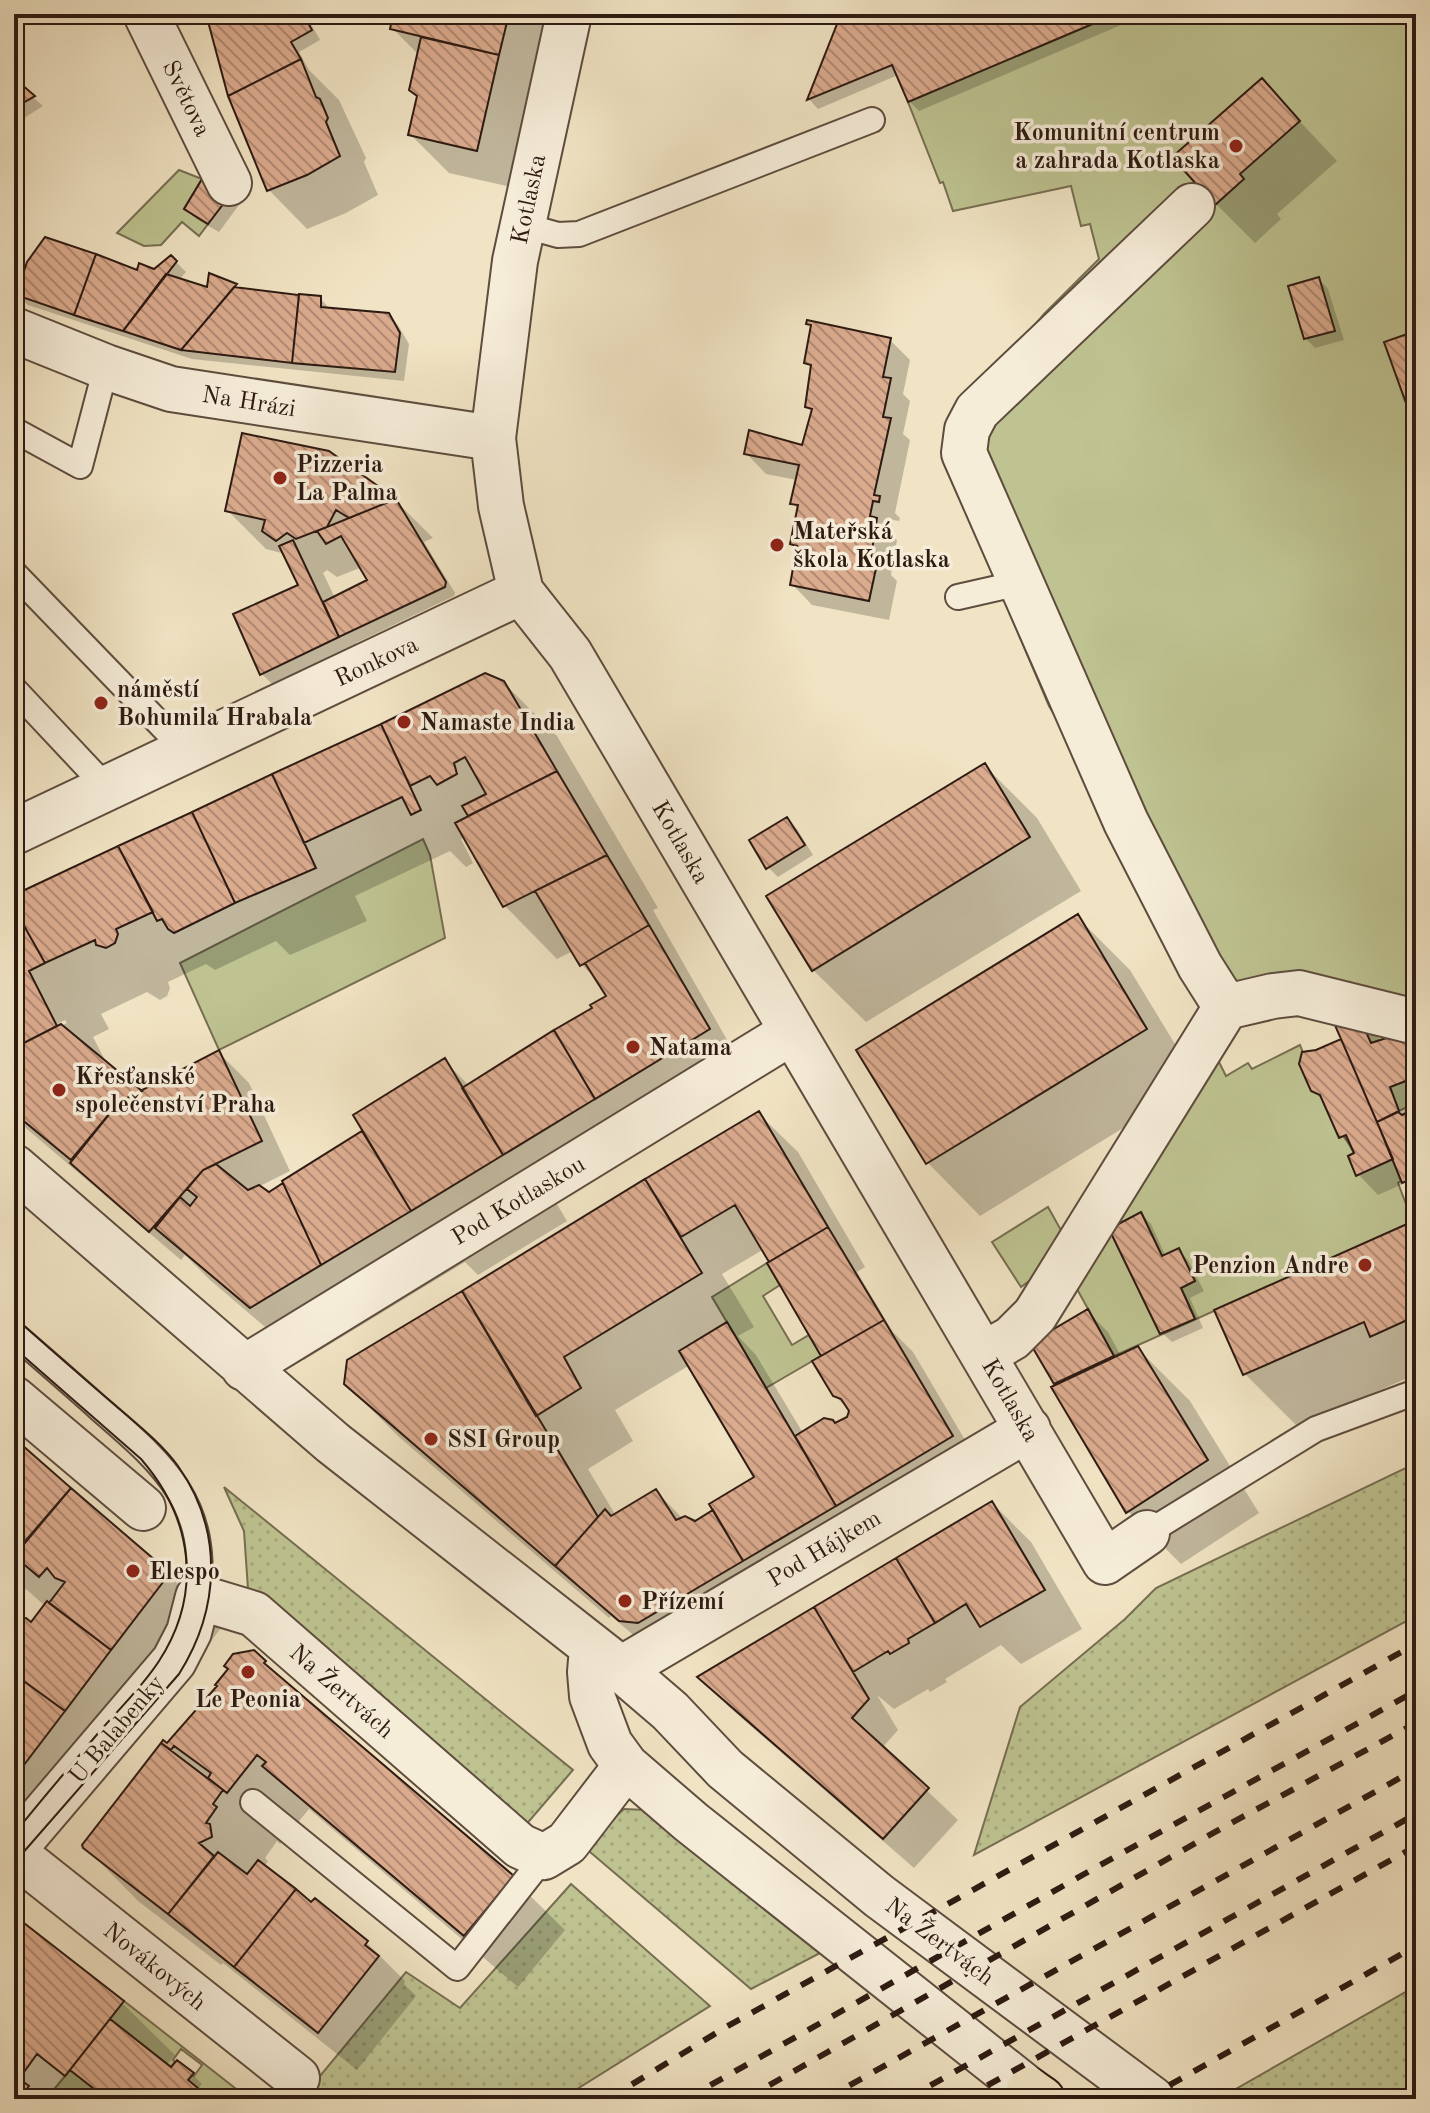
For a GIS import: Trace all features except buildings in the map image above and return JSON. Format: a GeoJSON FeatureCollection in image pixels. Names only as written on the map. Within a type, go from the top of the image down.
{"type":"FeatureCollection","features":[{"type":"Feature","properties":{"kind":"street","name":"Světova"},"geometry":{"type":"LineString","coordinates":[[146,14],[229,183]]}},
{"type":"Feature","properties":{"kind":"street","name":"Kotlaska"},"geometry":{"type":"LineString","coordinates":[[569,14],[522,225],[507,312],[493,438],[501,506],[521,592],[570,654],[1105,1562],[1147,1533]]}},
{"type":"Feature","properties":{"kind":"street"},"geometry":{"type":"LineString","coordinates":[[1192,206],[977,411],[967,430],[964,453],[1126,822],[1200,966],[1226,1007]]}},
{"type":"Feature","properties":{"kind":"street","name":"Na Hrázi"},"geometry":{"type":"LineString","coordinates":[[14,330],[171,389],[493,438]]}},
{"type":"Feature","properties":{"kind":"street","name":"Ronkova"},"geometry":{"type":"LineString","coordinates":[[17,825],[107,788],[521,592]]}},
{"type":"Feature","properties":{"kind":"street"},"geometry":{"type":"LineString","coordinates":[[984,1354],[1012,1338],[1035,1315],[1226,1007],[1299,993],[1416,1022]]}},
{"type":"Feature","properties":{"kind":"street","name":"Pod Kotlaskou"},"geometry":{"type":"LineString","coordinates":[[244,1368],[792,1032]]}},
{"type":"Feature","properties":{"kind":"street","name":"Na Žertvách"},"geometry":{"type":"LineString","coordinates":[[14,1167],[333,1443],[670,1711],[725,1769],[879,1896],[1152,2099]]}},
{"type":"Feature","properties":{"kind":"street"},"geometry":{"type":"LineString","coordinates":[[14,1399],[143,1508]]}},
{"type":"Feature","properties":{"kind":"street","name":"Pod Hájkem"},"geometry":{"type":"LineString","coordinates":[[606,1658],[1028,1429]]}},
{"type":"Feature","properties":{"kind":"street","name":"Na Žertvách"},"geometry":{"type":"LineString","coordinates":[[198,1597],[254,1614],[520,1846],[544,1857]]}},
{"type":"Feature","properties":{"kind":"street","name":"U Balabenky"},"geometry":{"type":"LineString","coordinates":[[14,1851],[174,1661],[189,1632],[198,1597]]}},
{"type":"Feature","properties":{"kind":"street"},"geometry":{"type":"LineString","coordinates":[[606,1658],[591,1684],[599,1719],[610,1744],[626,1766],[691,1822],[1035,2096]]}},
{"type":"Feature","properties":{"kind":"street"},"geometry":{"type":"LineString","coordinates":[[544,1857],[567,1843],[626,1766]]}},
{"type":"Feature","properties":{"kind":"street","name":"Novákových"},"geometry":{"type":"LineString","coordinates":[[14,1851],[297,2078]]}},
{"type":"Feature","properties":{"kind":"lane"},"geometry":{"type":"LineString","coordinates":[[522,225],[558,235],[579,234],[872,120]]}},
{"type":"Feature","properties":{"kind":"lane"},"geometry":{"type":"LineString","coordinates":[[14,430],[80,466],[106,367]]}},
{"type":"Feature","properties":{"kind":"lane"},"geometry":{"type":"LineString","coordinates":[[14,573],[186,751]]}},
{"type":"Feature","properties":{"kind":"lane"},"geometry":{"type":"LineString","coordinates":[[958,597],[1020,583]]}},
{"type":"Feature","properties":{"kind":"lane"},"geometry":{"type":"LineString","coordinates":[[14,689],[107,788]]}},
{"type":"Feature","properties":{"kind":"lane"},"geometry":{"type":"LineString","coordinates":[[14,1334],[140,1444],[170,1476],[189,1511],[197,1538],[201,1564],[198,1597]]}},
{"type":"Feature","properties":{"kind":"lane"},"geometry":{"type":"LineString","coordinates":[[1147,1533],[1316,1429],[1416,1392]]}},
{"type":"Feature","properties":{"kind":"lane"},"geometry":{"type":"LineString","coordinates":[[253,1802],[457,1968],[544,1857]]}},
{"type":"Feature","properties":{"kind":"green space"},"geometry":{"type":"Polygon","coordinates":[[[1116,14],[1416,14],[1416,1062],[1399,1035],[1371,1043],[1366,1036],[1353,991],[1274,973],[1237,985],[1215,978],[1049,706],[963,503],[946,432],[1044,314],[1099,259],[1090,224],[1081,226],[1071,186],[953,211],[908,102],[1116,14]]]}},
{"type":"Feature","properties":{"kind":"green space"},"geometry":{"type":"Polygon","coordinates":[[[179,170],[202,179],[184,209],[208,224],[199,236],[182,222],[161,245],[144,246],[117,233],[179,170]]]}},
{"type":"Feature","properties":{"kind":"green space"},"geometry":{"type":"Polygon","coordinates":[[[423,839],[430,855],[445,938],[219,1050],[180,963],[423,839]]]}},
{"type":"Feature","properties":{"kind":"green space"},"geometry":{"type":"Polygon","coordinates":[[[1300,1045],[1320,1095],[1354,1153],[1348,1156],[1356,1175],[1393,1159],[1401,1181],[1398,1183],[1411,1217],[1416,1216],[1416,1220],[1114,1356],[1072,1280],[1215,1054],[1226,1076],[1248,1063],[1252,1069],[1300,1045]],[[1141,1212],[1109,1229],[1160,1334],[1195,1318],[1181,1288],[1195,1281],[1179,1249],[1162,1256],[1141,1212]]]}},
{"type":"Feature","properties":{"kind":"green space"},"geometry":{"type":"Polygon","coordinates":[[[1416,1077],[1416,1103],[1399,1111],[1390,1087],[1416,1077]]]}},
{"type":"Feature","properties":{"kind":"green space"},"geometry":{"type":"Polygon","coordinates":[[[1048,1207],[1067,1241],[1021,1287],[992,1242],[1048,1207]]]}},
{"type":"Feature","properties":{"kind":"green space"},"geometry":{"type":"Polygon","coordinates":[[[767,1263],[780,1285],[763,1296],[792,1345],[809,1335],[821,1356],[766,1388],[712,1297],[767,1263]]]}},
{"type":"Feature","properties":{"kind":"green space"},"geometry":{"type":"Polygon","coordinates":[[[1416,1463],[1416,1616],[974,1855],[1020,1707],[1125,1619],[1156,1588],[1416,1463]]]}},
{"type":"Feature","properties":{"kind":"green space"},"geometry":{"type":"Polygon","coordinates":[[[224,1487],[573,1770],[524,1827],[248,1589],[244,1531],[224,1487]]]}},
{"type":"Feature","properties":{"kind":"green space"},"geometry":{"type":"Polygon","coordinates":[[[624,1809],[646,1810],[820,1953],[751,1989],[583,1846],[624,1809]]]}},
{"type":"Feature","properties":{"kind":"green space"},"geometry":{"type":"Polygon","coordinates":[[[571,1884],[710,2006],[561,2099],[301,2099],[406,1972],[460,2008],[571,1884]]]}},
{"type":"Feature","properties":{"kind":"green space"},"geometry":{"type":"Polygon","coordinates":[[[1416,1986],[1416,2099],[1234,2099],[1227,2094],[1416,1986]]]}},
{"type":"Feature","properties":{"kind":"green space"},"geometry":{"type":"Polygon","coordinates":[[[124,2001],[249,2099],[200,2099],[205,2094],[188,2080],[202,2065],[181,2049],[171,2067],[110,2019],[124,2001]]]}},
{"type":"Feature","properties":{"kind":"green space"},"geometry":{"type":"Polygon","coordinates":[[[70,2070],[107,2099],[46,2099],[70,2070]]]}},
{"type":"Feature","properties":{"kind":"tram line"},"geometry":{"type":"LineString","coordinates":[[14,1317],[149,1434],[178,1466],[193,1491],[203,1517],[211,1570],[203,1623],[179,1674],[14,1863]]}},
{"type":"Feature","properties":{"kind":"tram line"},"geometry":{"type":"LineString","coordinates":[[14,1348],[141,1459],[172,1506],[186,1557],[182,1609],[159,1661],[14,1834]]}},
{"type":"Feature","properties":{"kind":"railway"},"geometry":{"type":"LineString","coordinates":[[608,2099],[726,2027],[1416,1644]]}},
{"type":"Feature","properties":{"kind":"railway"},"geometry":{"type":"LineString","coordinates":[[686,2099],[1416,1691]]}},
{"type":"Feature","properties":{"kind":"railway"},"geometry":{"type":"LineString","coordinates":[[745,2099],[1222,1828],[1416,1723]]}},
{"type":"Feature","properties":{"kind":"railway"},"geometry":{"type":"LineString","coordinates":[[825,2099],[1416,1769]]}},
{"type":"Feature","properties":{"kind":"railway"},"geometry":{"type":"LineString","coordinates":[[906,2099],[1416,1814]]}},
{"type":"Feature","properties":{"kind":"railway"},"geometry":{"type":"LineString","coordinates":[[963,2099],[1416,1846]]}},
{"type":"Feature","properties":{"kind":"railway"},"geometry":{"type":"LineString","coordinates":[[1145,2099],[1416,1946]]}},
{"type":"Feature","properties":{"kind":"place","name":"Komunitní centrum a zahrada Kotlaska"},"geometry":{"type":"Point","coordinates":[1236,146]}},
{"type":"Feature","properties":{"kind":"place","name":"Pizzeria La Palma"},"geometry":{"type":"Point","coordinates":[280,478]}},
{"type":"Feature","properties":{"kind":"place","name":"Mateřská škola Kotlaska"},"geometry":{"type":"Point","coordinates":[777,545]}},
{"type":"Feature","properties":{"kind":"place","name":"náměstí Bohumila Hrabala"},"geometry":{"type":"Point","coordinates":[101,703]}},
{"type":"Feature","properties":{"kind":"place","name":"Namaste India"},"geometry":{"type":"Point","coordinates":[404,722]}},
{"type":"Feature","properties":{"kind":"place","name":"Natama"},"geometry":{"type":"Point","coordinates":[633,1047]}},
{"type":"Feature","properties":{"kind":"place","name":"Křesťanské společenství Praha"},"geometry":{"type":"Point","coordinates":[59,1090]}},
{"type":"Feature","properties":{"kind":"place","name":"Penzion Andre"},"geometry":{"type":"Point","coordinates":[1365,1265]}},
{"type":"Feature","properties":{"kind":"place","name":"SSI Group"},"geometry":{"type":"Point","coordinates":[431,1439]}},
{"type":"Feature","properties":{"kind":"place","name":"Elespo"},"geometry":{"type":"Point","coordinates":[133,1571]}},
{"type":"Feature","properties":{"kind":"place","name":"Přízemí"},"geometry":{"type":"Point","coordinates":[625,1601]}},
{"type":"Feature","properties":{"kind":"place","name":"Le Peonia"},"geometry":{"type":"Point","coordinates":[248,1672]}}]}
